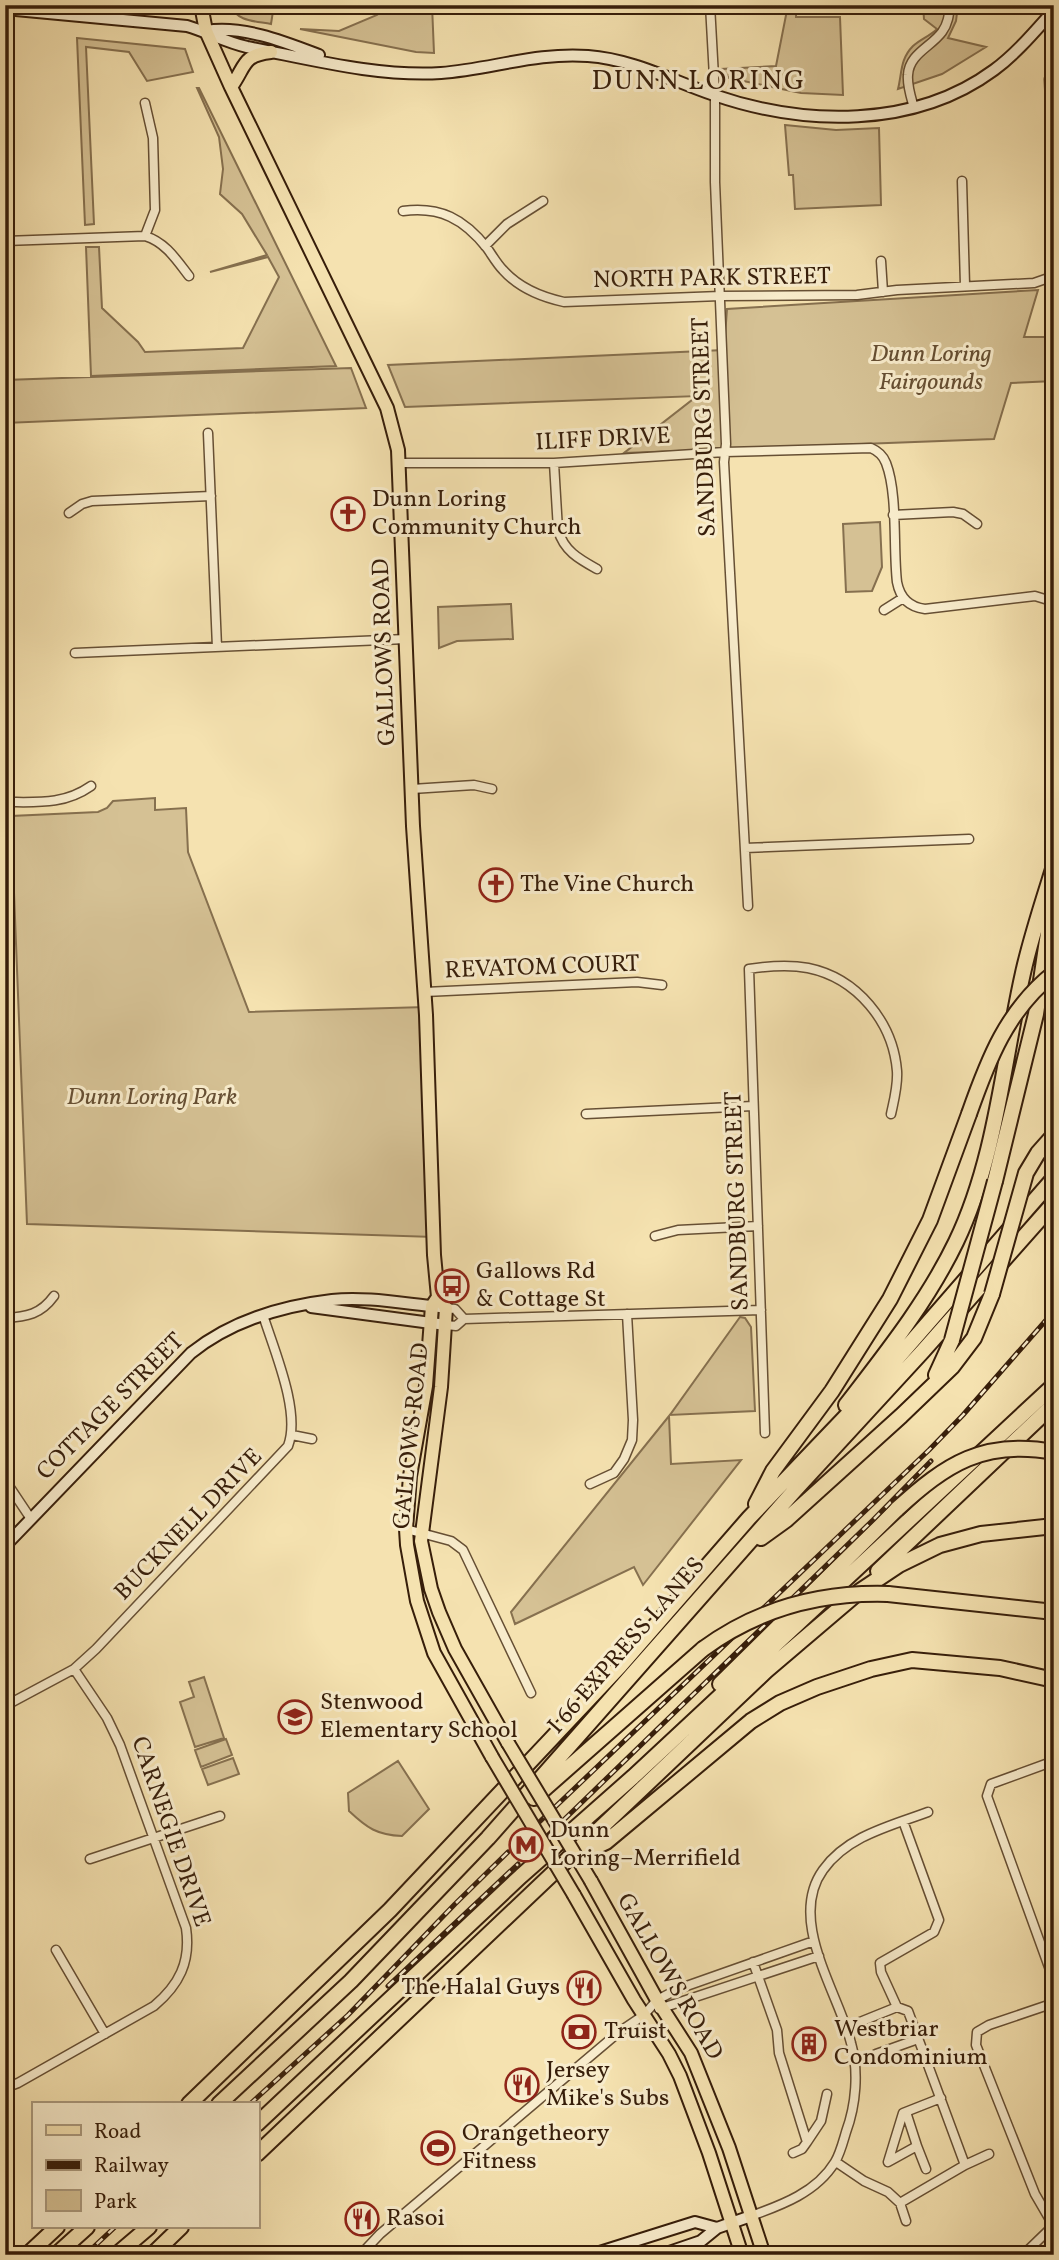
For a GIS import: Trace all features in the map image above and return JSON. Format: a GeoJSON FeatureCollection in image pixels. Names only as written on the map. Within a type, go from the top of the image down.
{"type":"FeatureCollection","features":[{"type":"Feature","properties":{"kind":"highway"},"geometry":{"type":"LineString","coordinates":[[831,1434],[845,1406],[931,1289],[966,1218],[983,1168],[1023,971],[1054,866]]}},
{"type":"Feature","properties":{"kind":"highway"},"geometry":{"type":"LineString","coordinates":[[901,1416],[936,1375],[952,1340],[1036,1014],[1054,893]]}},
{"type":"Feature","properties":{"kind":"highway"},"geometry":{"type":"LineString","coordinates":[[749,1518],[773,1471],[832,1391],[890,1299],[930,1220],[992,1052],[1008,1022],[1030,995],[1054,973]]}},
{"type":"Feature","properties":{"kind":"highway"},"geometry":{"type":"LineString","coordinates":[[742,1550],[786,1520],[901,1416],[952,1367],[968,1347],[992,1294],[1026,1173],[1038,1153],[1054,1135]]}},
{"type":"Feature","properties":{"kind":"highway"},"geometry":{"type":"LineString","coordinates":[[191,2102],[390,1910],[620,1666],[749,1518],[831,1434],[952,1298],[1054,1178]]}},
{"type":"Feature","properties":{"kind":"highway","name":"I 66 EXPRESS LANES"},"geometry":{"type":"LineString","coordinates":[[221,2102],[351,1981],[488,1839],[742,1550],[1054,1203]]}},
{"type":"Feature","properties":{"kind":"highway"},"geometry":{"type":"LineString","coordinates":[[259,2122],[1054,1385]]}},
{"type":"Feature","properties":{"kind":"highway"},"geometry":{"type":"LineString","coordinates":[[829,1618],[1054,1404]]}},
{"type":"Feature","properties":{"kind":"highway"},"geometry":{"type":"LineString","coordinates":[[633,1777],[661,1740],[897,1509],[934,1477],[967,1459],[1013,1448],[1054,1452]]}},
{"type":"Feature","properties":{"kind":"highway"},"geometry":{"type":"LineString","coordinates":[[259,2152],[766,1671],[878,1579],[920,1553],[940,1545],[981,1534],[1054,1526]]}},
{"type":"Feature","properties":{"kind":"highway"},"geometry":{"type":"LineString","coordinates":[[488,1839],[703,1649],[732,1629],[776,1608],[831,1596],[888,1594],[1054,1612]]}},
{"type":"Feature","properties":{"kind":"highway"},"geometry":{"type":"LineString","coordinates":[[565,1861],[606,1842],[751,1721],[780,1703],[817,1687],[871,1669],[912,1660],[1000,1668],[1054,1680]]}},
{"type":"Feature","properties":{"kind":"highway"},"geometry":{"type":"LineString","coordinates":[[27,2255],[56,2228]]}},
{"type":"Feature","properties":{"kind":"highway"},"geometry":{"type":"LineString","coordinates":[[56,2255],[86,2228]]}},
{"type":"Feature","properties":{"kind":"highway"},"geometry":{"type":"LineString","coordinates":[[118,2255],[148,2228]]}},
{"type":"Feature","properties":{"kind":"highway"},"geometry":{"type":"LineString","coordinates":[[152,2255],[180,2228]]}},
{"type":"Feature","properties":{"kind":"main road","name":"GALLOWS ROAD"},"geometry":{"type":"LineString","coordinates":[[201,5],[206,31],[231,87],[387,408],[399,463],[412,789],[425,992],[435,1302],[426,1386],[410,1476],[406,1529],[418,1601],[434,1653],[492,1757],[680,2076],[707,2145],[743,2255]]}},
{"type":"Feature","properties":{"kind":"main road"},"geometry":{"type":"LineString","coordinates":[[5,9],[187,26],[206,31],[227,43],[388,71],[442,73],[549,55],[593,56],[639,67],[760,109],[808,116],[861,116],[914,108],[955,93],[994,70],[1027,41],[1054,10]]}},
{"type":"Feature","properties":{"kind":"main road"},"geometry":{"type":"LineString","coordinates":[[206,31],[218,29],[281,40],[341,64]]}},
{"type":"Feature","properties":{"kind":"main road"},"geometry":{"type":"LineString","coordinates":[[231,87],[247,59],[258,53],[271,52]]}},
{"type":"Feature","properties":{"kind":"main road","name":"COTTAGE STREET"},"geometry":{"type":"LineString","coordinates":[[5,1546],[191,1353],[226,1329],[264,1315],[333,1300],[435,1302]]}},
{"type":"Feature","properties":{"kind":"main road"},"geometry":{"type":"LineString","coordinates":[[435,1302],[446,1308]]}},
{"type":"Feature","properties":{"kind":"main road","name":"COTTAGE STREET"},"geometry":{"type":"LineString","coordinates":[[302,1306],[446,1325]]}},
{"type":"Feature","properties":{"kind":"main road","name":"GALLOWS ROAD"},"geometry":{"type":"LineString","coordinates":[[446,1308],[438,1414],[421,1533],[425,1566],[439,1612],[455,1649],[508,1743],[591,1881],[659,2004],[691,2053],[764,2255]]}},
{"type":"Feature","properties":{"kind":"main road"},"geometry":{"type":"LineString","coordinates":[[660,2255],[701,2241],[716,2228],[751,2216]]}},
{"type":"Feature","properties":{"kind":"main road"},"geometry":{"type":"LineString","coordinates":[[590,2255],[695,2222],[716,2228]]}},
{"type":"Feature","properties":{"kind":"main road"},"geometry":{"type":"LineString","coordinates":[[607,2255],[636,2240]]}},
{"type":"Feature","properties":{"kind":"street","name":"SANDBURG STREET"},"geometry":{"type":"LineString","coordinates":[[710,5],[735,693],[748,906]]}},
{"type":"Feature","properties":{"kind":"street"},"geometry":{"type":"LineString","coordinates":[[914,108],[908,82],[909,66],[943,31],[949,19],[950,5]]}},
{"type":"Feature","properties":{"kind":"street"},"geometry":{"type":"LineString","coordinates":[[1049,79],[1054,188]]}},
{"type":"Feature","properties":{"kind":"street"},"geometry":{"type":"LineString","coordinates":[[145,103],[153,138],[155,210],[145,236]]}},
{"type":"Feature","properties":{"kind":"street"},"geometry":{"type":"LineString","coordinates":[[962,181],[965,285]]}},
{"type":"Feature","properties":{"kind":"street"},"geometry":{"type":"LineString","coordinates":[[485,246],[507,224],[543,201]]}},
{"type":"Feature","properties":{"kind":"street","name":"NORTH PARK STREET"},"geometry":{"type":"LineString","coordinates":[[403,211],[421,208],[443,212],[463,225],[485,246],[503,271],[518,283],[543,297],[564,302],[720,296],[858,295],[965,285],[1038,282],[1054,276]]}},
{"type":"Feature","properties":{"kind":"street"},"geometry":{"type":"LineString","coordinates":[[5,241],[145,236],[156,239],[174,256],[189,276]]}},
{"type":"Feature","properties":{"kind":"street"},"geometry":{"type":"LineString","coordinates":[[881,261],[883,292]]}},
{"type":"Feature","properties":{"kind":"street"},"geometry":{"type":"LineString","coordinates":[[208,433],[217,647]]}},
{"type":"Feature","properties":{"kind":"street","name":"ILIFF DRIVE"},"geometry":{"type":"LineString","coordinates":[[399,463],[554,463],[725,452],[864,447],[877,451],[886,463],[893,515]]}},
{"type":"Feature","properties":{"kind":"street"},"geometry":{"type":"LineString","coordinates":[[554,463],[558,530],[561,539],[573,556],[597,569]]}},
{"type":"Feature","properties":{"kind":"street"},"geometry":{"type":"LineString","coordinates":[[69,513],[92,501],[211,496]]}},
{"type":"Feature","properties":{"kind":"street"},"geometry":{"type":"LineString","coordinates":[[977,524],[962,514],[953,512],[893,515],[897,583],[903,598],[909,604],[925,609],[1035,596],[1048,600],[1054,606]]}},
{"type":"Feature","properties":{"kind":"street"},"geometry":{"type":"LineString","coordinates":[[884,610],[903,598]]}},
{"type":"Feature","properties":{"kind":"street"},"geometry":{"type":"LineString","coordinates":[[75,653],[406,639]]}},
{"type":"Feature","properties":{"kind":"street"},"geometry":{"type":"LineString","coordinates":[[412,789],[474,785],[492,789]]}},
{"type":"Feature","properties":{"kind":"street"},"geometry":{"type":"LineString","coordinates":[[5,803],[61,801],[77,796],[90,786]]}},
{"type":"Feature","properties":{"kind":"street"},"geometry":{"type":"LineString","coordinates":[[745,848],[970,839]]}},
{"type":"Feature","properties":{"kind":"street","name":"SANDBURG STREET"},"geometry":{"type":"LineString","coordinates":[[765,1433],[748,969],[776,966],[810,968],[839,980],[865,1000],[885,1028],[895,1058],[896,1089],[891,1114]]}},
{"type":"Feature","properties":{"kind":"street","name":"REVATOM COURT"},"geometry":{"type":"LineString","coordinates":[[425,992],[637,982],[662,985]]}},
{"type":"Feature","properties":{"kind":"street"},"geometry":{"type":"LineString","coordinates":[[586,1114],[753,1107]]}},
{"type":"Feature","properties":{"kind":"street"},"geometry":{"type":"LineString","coordinates":[[655,1236],[678,1230],[758,1226]]}},
{"type":"Feature","properties":{"kind":"street"},"geometry":{"type":"LineString","coordinates":[[5,1318],[33,1315],[42,1310],[54,1296]]}},
{"type":"Feature","properties":{"kind":"street"},"geometry":{"type":"LineString","coordinates":[[446,1308],[455,1309],[464,1319]]}},
{"type":"Feature","properties":{"kind":"street","name":"COTTAGE STREET"},"geometry":{"type":"LineString","coordinates":[[446,1325],[456,1326],[464,1319],[761,1310]]}},
{"type":"Feature","properties":{"kind":"street"},"geometry":{"type":"LineString","coordinates":[[590,1484],[614,1473],[632,1440],[627,1314]]}},
{"type":"Feature","properties":{"kind":"street","name":"BUCKNELL DRIVE"},"geometry":{"type":"LineString","coordinates":[[5,1706],[74,1669],[130,1615],[288,1446],[292,1435],[290,1404],[264,1315]]}},
{"type":"Feature","properties":{"kind":"street"},"geometry":{"type":"LineString","coordinates":[[292,1435],[312,1439]]}},
{"type":"Feature","properties":{"kind":"street"},"geometry":{"type":"LineString","coordinates":[[5,1480],[31,1519]]}},
{"type":"Feature","properties":{"kind":"street"},"geometry":{"type":"LineString","coordinates":[[406,1529],[451,1541],[463,1550],[531,1693]]}},
{"type":"Feature","properties":{"kind":"street","name":"CARNEGIE DRIVE"},"geometry":{"type":"LineString","coordinates":[[5,2088],[141,2014],[165,1996],[180,1977],[186,1963],[186,1928],[113,1729],[74,1669]]}},
{"type":"Feature","properties":{"kind":"street"},"geometry":{"type":"LineString","coordinates":[[1054,1761],[991,1784],[987,1796],[1054,1981]]}},
{"type":"Feature","properties":{"kind":"street"},"geometry":{"type":"LineString","coordinates":[[751,2216],[786,2204],[799,2196],[824,2176],[836,2162],[855,2094],[852,2044],[814,1941],[810,1904],[814,1885],[823,1869],[854,1840],[928,1812]]}},
{"type":"Feature","properties":{"kind":"street"},"geometry":{"type":"LineString","coordinates":[[90,1860],[220,1816]]}},
{"type":"Feature","properties":{"kind":"street"},"geometry":{"type":"LineString","coordinates":[[897,2007],[881,1972],[880,1963],[934,1932],[939,1920],[904,1821]]}},
{"type":"Feature","properties":{"kind":"street"},"geometry":{"type":"LineString","coordinates":[[365,2255],[364,2251],[380,2235],[620,2032],[678,1989],[814,1941]]}},
{"type":"Feature","properties":{"kind":"street"},"geometry":{"type":"LineString","coordinates":[[55,1950],[105,2034]]}},
{"type":"Feature","properties":{"kind":"street"},"geometry":{"type":"LineString","coordinates":[[659,2004],[758,1977],[819,1956]]}},
{"type":"Feature","properties":{"kind":"street"},"geometry":{"type":"LineString","coordinates":[[752,1962],[778,2030],[779,2053],[807,2142]]}},
{"type":"Feature","properties":{"kind":"street"},"geometry":{"type":"LineString","coordinates":[[1023,2255],[1054,2225],[1035,2194],[976,2045],[976,2032],[1054,2003]]}},
{"type":"Feature","properties":{"kind":"street"},"geometry":{"type":"LineString","coordinates":[[845,2028],[897,2007],[908,2011],[965,2165]]}},
{"type":"Feature","properties":{"kind":"street"},"geometry":{"type":"LineString","coordinates":[[876,2054],[918,2039]]}},
{"type":"Feature","properties":{"kind":"street"},"geometry":{"type":"LineString","coordinates":[[793,2153],[802,2149],[821,2121],[827,2094]]}},
{"type":"Feature","properties":{"kind":"street"},"geometry":{"type":"LineString","coordinates":[[917,2146],[888,2162],[902,2113],[941,2098]]}},
{"type":"Feature","properties":{"kind":"street"},"geometry":{"type":"LineString","coordinates":[[906,2112],[926,2169]]}},
{"type":"Feature","properties":{"kind":"street"},"geometry":{"type":"LineString","coordinates":[[900,2203],[989,2154]]}},
{"type":"Feature","properties":{"kind":"street"},"geometry":{"type":"LineString","coordinates":[[836,2162],[864,2181],[888,2192],[900,2203],[906,2221]]}},
{"type":"Feature","properties":{"kind":"green space"},"geometry":{"type":"Polygon","coordinates":[[[231,5],[274,5],[271,24],[242,18],[231,5]]]}},
{"type":"Feature","properties":{"kind":"green space"},"geometry":{"type":"Polygon","coordinates":[[[388,5],[432,5],[434,53],[416,52],[300,29],[339,31],[377,15],[388,5]]]}},
{"type":"Feature","properties":{"kind":"green space"},"geometry":{"type":"Polygon","coordinates":[[[788,5],[796,5],[796,17],[840,17],[843,95],[801,93],[729,78],[722,69],[776,66],[788,5]]]}},
{"type":"Feature","properties":{"kind":"green space"},"geometry":{"type":"Polygon","coordinates":[[[923,5],[958,5],[956,21],[948,38],[986,47],[942,74],[898,89],[909,51],[937,29],[924,19],[923,5]]]}},
{"type":"Feature","properties":{"kind":"green space"},"geometry":{"type":"Polygon","coordinates":[[[77,38],[185,49],[193,72],[147,81],[129,52],[86,47],[94,224],[85,225],[77,38]]]}},
{"type":"Feature","properties":{"kind":"green space"},"geometry":{"type":"Polygon","coordinates":[[[197,88],[336,366],[91,376],[86,247],[99,247],[102,308],[145,352],[243,348],[279,277],[268,257],[210,272],[267,255],[242,214],[220,194],[223,169],[219,137],[197,88]]]}},
{"type":"Feature","properties":{"kind":"green space"},"geometry":{"type":"Polygon","coordinates":[[[785,125],[836,130],[879,128],[881,205],[795,209],[785,125]]]}},
{"type":"Feature","properties":{"kind":"green space","name":"Dunn Loring Fairgounds"},"geometry":{"type":"Polygon","coordinates":[[[1038,290],[1024,337],[1054,337],[1054,381],[1011,383],[994,439],[624,453],[697,396],[405,407],[388,365],[724,350],[727,309],[1038,290]]]}},
{"type":"Feature","properties":{"kind":"green space"},"geometry":{"type":"Polygon","coordinates":[[[351,368],[366,408],[5,423],[5,380],[351,368]]]}},
{"type":"Feature","properties":{"kind":"green space"},"geometry":{"type":"Polygon","coordinates":[[[880,522],[882,567],[872,591],[846,592],[843,524],[880,522]]]}},
{"type":"Feature","properties":{"kind":"green space"},"geometry":{"type":"Polygon","coordinates":[[[511,604],[513,639],[457,641],[439,648],[438,607],[511,604]]]}},
{"type":"Feature","properties":{"kind":"green space","name":"Dunn Loring Park"},"geometry":{"type":"Polygon","coordinates":[[[155,798],[155,810],[186,808],[188,852],[249,1012],[426,1007],[434,1237],[27,1224],[11,816],[98,812],[113,801],[155,798]]]}},
{"type":"Feature","properties":{"kind":"green space"},"geometry":{"type":"Polygon","coordinates":[[[740,1317],[745,1318],[751,1327],[755,1411],[670,1415],[740,1317]]]}},
{"type":"Feature","properties":{"kind":"green space"},"geometry":{"type":"Polygon","coordinates":[[[669,1416],[671,1464],[741,1460],[643,1585],[634,1567],[515,1624],[511,1612],[669,1416]]]}},
{"type":"Feature","properties":{"kind":"green space"},"geometry":{"type":"Polygon","coordinates":[[[204,1677],[224,1738],[195,1747],[180,1702],[194,1697],[189,1682],[204,1677]]]}},
{"type":"Feature","properties":{"kind":"green space"},"geometry":{"type":"Polygon","coordinates":[[[226,1739],[232,1755],[201,1767],[195,1750],[226,1739]]]}},
{"type":"Feature","properties":{"kind":"green space"},"geometry":{"type":"Polygon","coordinates":[[[233,1758],[239,1774],[208,1785],[202,1769],[233,1758]]]}},
{"type":"Feature","properties":{"kind":"green space"},"geometry":{"type":"Polygon","coordinates":[[[398,1761],[429,1809],[402,1836],[373,1830],[361,1822],[349,1811],[348,1793],[398,1761]]]}},
{"type":"Feature","properties":{"kind":"railway"},"geometry":{"type":"LineString","coordinates":[[532,1829],[929,1450],[1054,1311]]}},
{"type":"Feature","properties":{"kind":"railway"},"geometry":{"type":"LineString","coordinates":[[541,1842],[931,1461]]}},
{"type":"Feature","properties":{"kind":"railway"},"geometry":{"type":"LineString","coordinates":[[252,2102],[348,2015],[508,1852]]}},
{"type":"Feature","properties":{"kind":"railway"},"geometry":{"type":"LineString","coordinates":[[388,1986],[518,1864]]}},
{"type":"Feature","properties":{"kind":"railway"},"geometry":{"type":"LineString","coordinates":[[85,2255],[114,2228]]}},
{"type":"Feature","properties":{"kind":"place","name":"Dunn Loring Community Church"},"geometry":{"type":"Point","coordinates":[348,514]}},
{"type":"Feature","properties":{"kind":"place","name":"The Vine Church"},"geometry":{"type":"Point","coordinates":[496,885]}},
{"type":"Feature","properties":{"kind":"place","name":"Gallows Rd & Cottage St"},"geometry":{"type":"Point","coordinates":[452,1286]}},
{"type":"Feature","properties":{"kind":"place","name":"Stenwood Elementary School"},"geometry":{"type":"Point","coordinates":[295,1717]}},
{"type":"Feature","properties":{"kind":"place","name":"Dunn Loring–Merrifield"},"geometry":{"type":"Point","coordinates":[526,1845]}},
{"type":"Feature","properties":{"kind":"place","name":"The Halal Guys"},"geometry":{"type":"Point","coordinates":[584,1988]}},
{"type":"Feature","properties":{"kind":"place","name":"Truist"},"geometry":{"type":"Point","coordinates":[579,2032]}},
{"type":"Feature","properties":{"kind":"place","name":"Westbriar Condominium"},"geometry":{"type":"Point","coordinates":[809,2044]}},
{"type":"Feature","properties":{"kind":"place","name":"Jersey Mike's Subs"},"geometry":{"type":"Point","coordinates":[522,2085]}},
{"type":"Feature","properties":{"kind":"place","name":"Orangetheory Fitness"},"geometry":{"type":"Point","coordinates":[438,2148]}},
{"type":"Feature","properties":{"kind":"place","name":"Rasoi"},"geometry":{"type":"Point","coordinates":[362,2219]}},
{"type":"Feature","properties":{"kind":"district","name":"DUNN LORING"},"geometry":{"type":"Point","coordinates":[699,81]}}]}
